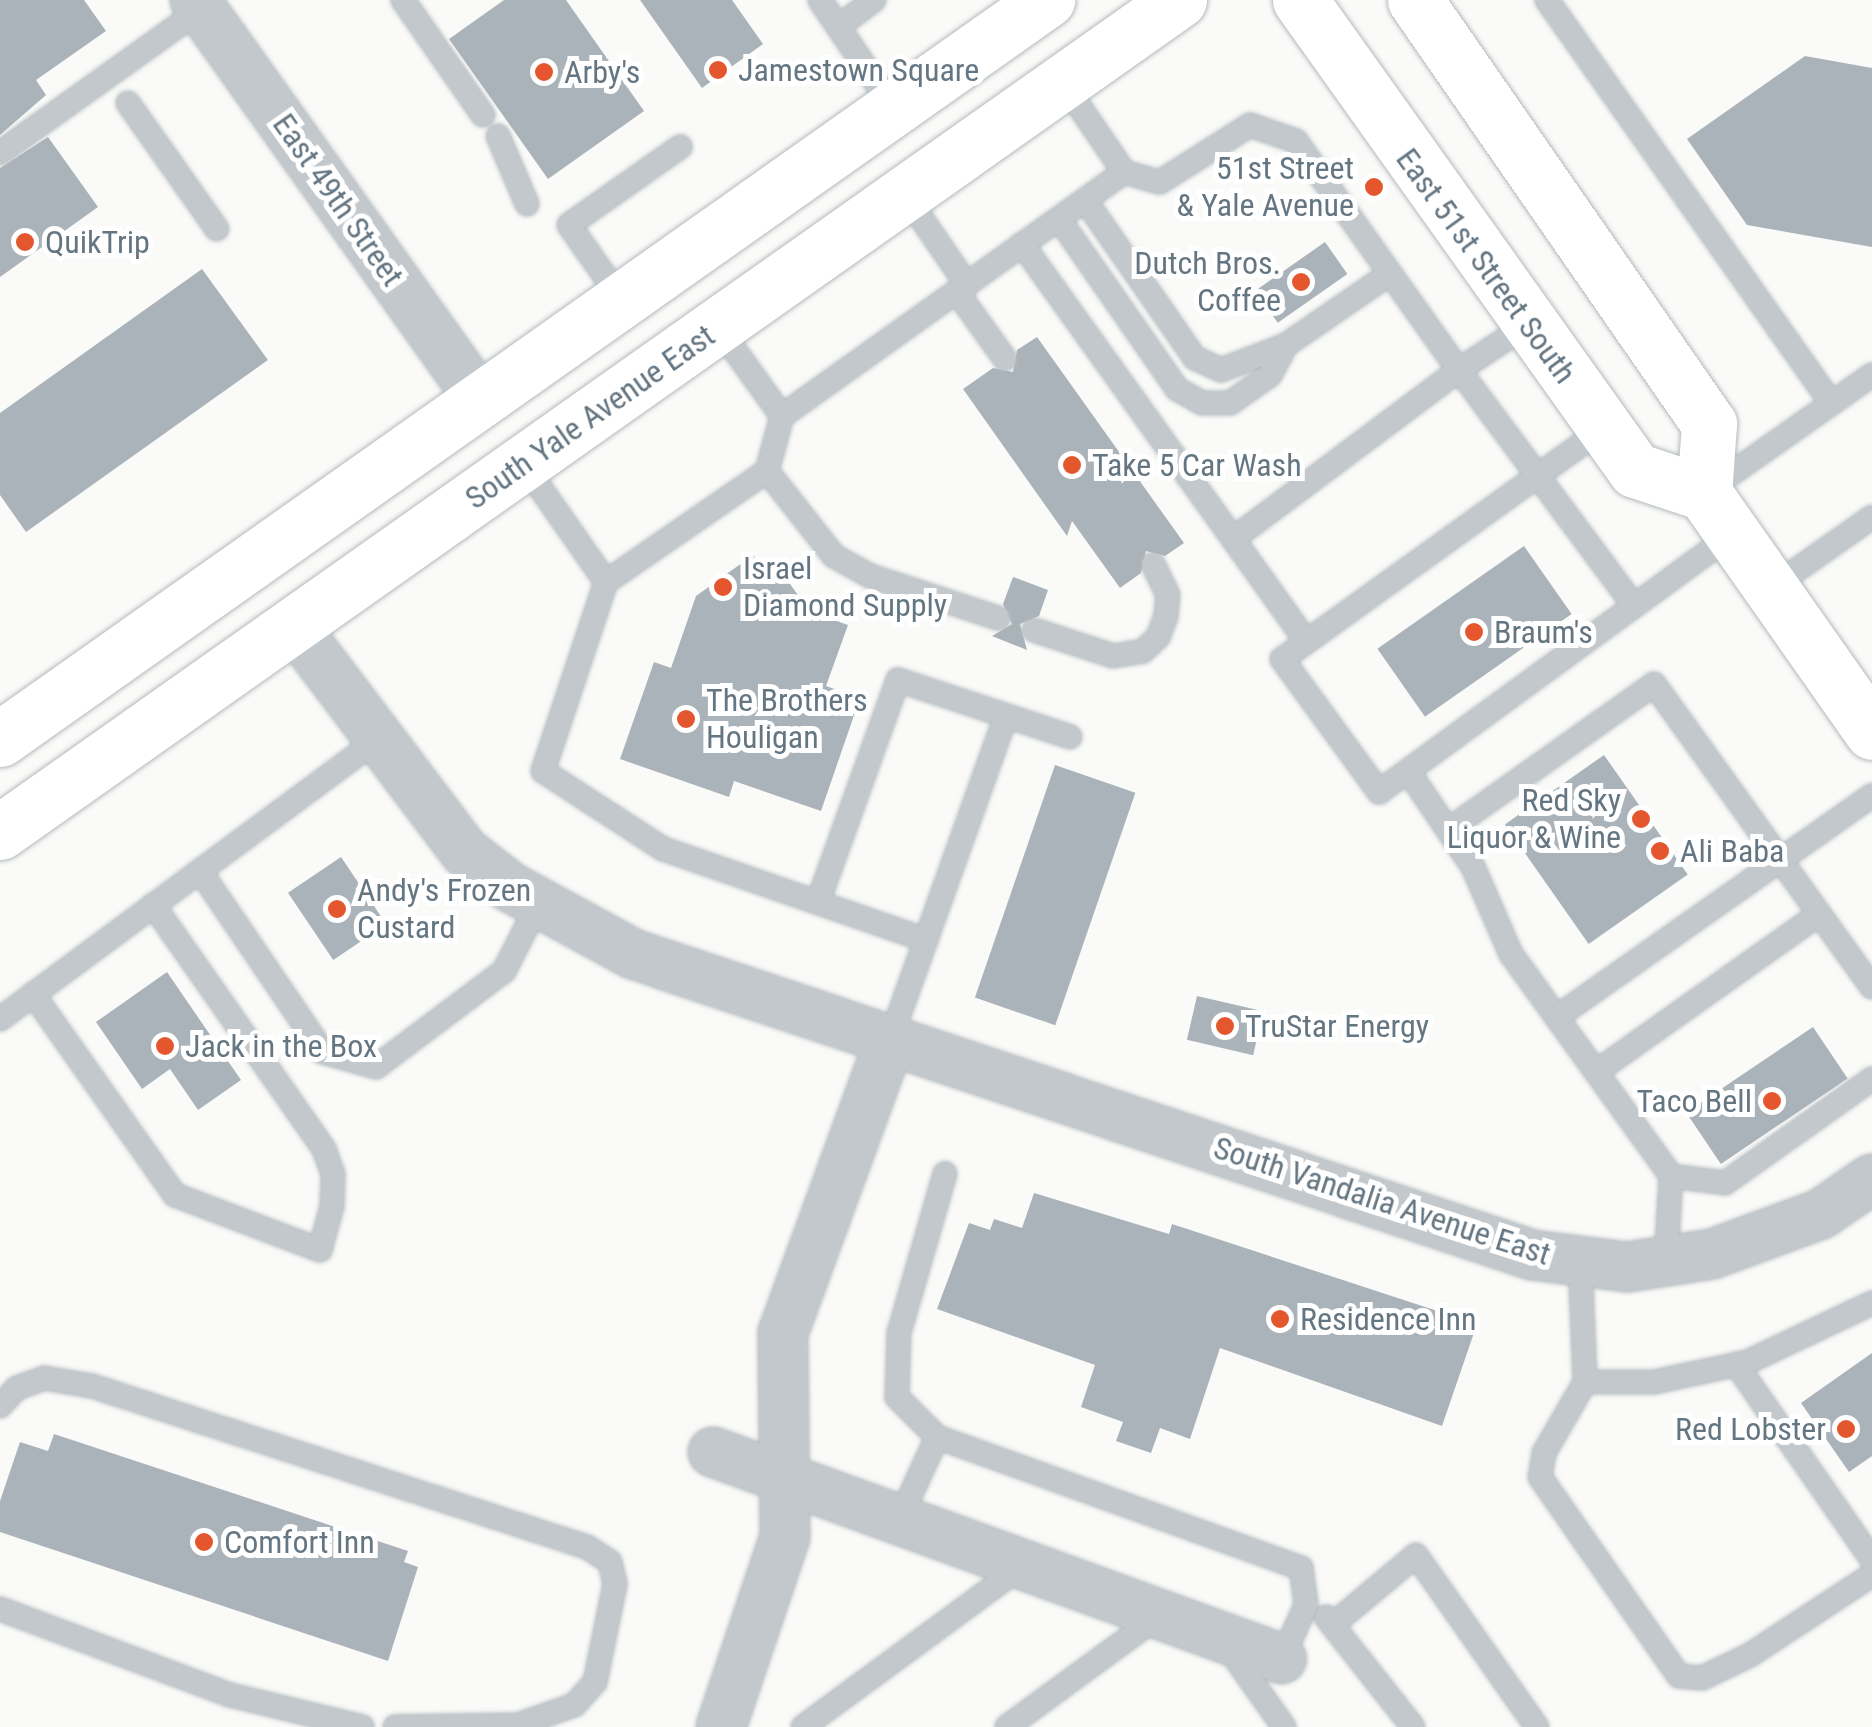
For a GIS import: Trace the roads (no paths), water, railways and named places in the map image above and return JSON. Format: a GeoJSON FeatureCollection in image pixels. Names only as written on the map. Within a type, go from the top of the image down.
{"type":"FeatureCollection","features":[{"type":"Feature","properties":{"kind":"main road"},"geometry":{"type":"LineString","coordinates":[[0,738],[1047,0]]}},
{"type":"Feature","properties":{"kind":"main road","name":"South Yale Avenue East"},"geometry":{"type":"LineString","coordinates":[[0,832],[1179,0]]}},
{"type":"Feature","properties":{"kind":"main road","name":"East 51st Street South"},"geometry":{"type":"LineString","coordinates":[[1300,0],[1527,325],[1635,470],[1719,513]]}},
{"type":"Feature","properties":{"kind":"main road"},"geometry":{"type":"LineString","coordinates":[[1415,0],[1710,424],[1719,513],[1872,732]]}},
{"type":"Feature","properties":{"kind":"main road"},"geometry":{"type":"LineString","coordinates":[[480,400],[522,463]]}},
{"type":"Feature","properties":{"kind":"street","name":"East 49th Street"},"geometry":{"type":"LineString","coordinates":[[198,4],[480,400]]}},
{"type":"Feature","properties":{"kind":"street","name":"South Vandalia Avenue East"},"geometry":{"type":"LineString","coordinates":[[294,626],[465,852],[539,903],[633,954],[1532,1255],[1627,1266],[1712,1254],[1821,1214],[1872,1180]]}},
{"type":"Feature","properties":{"kind":"street"},"geometry":{"type":"LineString","coordinates":[[721,1727],[785,1538],[783,1334],[890,1040]]}},
{"type":"Feature","properties":{"kind":"street"},"geometry":{"type":"LineString","coordinates":[[713,1452],[1282,1659]]}},
{"type":"Feature","properties":{"kind":"lane"},"geometry":{"type":"LineString","coordinates":[[404,0],[484,115]]}},
{"type":"Feature","properties":{"kind":"lane"},"geometry":{"type":"LineString","coordinates":[[820,0],[893,108]]}},
{"type":"Feature","properties":{"kind":"lane"},"geometry":{"type":"LineString","coordinates":[[838,27],[874,0]]}},
{"type":"Feature","properties":{"kind":"lane"},"geometry":{"type":"LineString","coordinates":[[1547,0],[1832,403]]}},
{"type":"Feature","properties":{"kind":"lane"},"geometry":{"type":"LineString","coordinates":[[0,153],[198,4]]}},
{"type":"Feature","properties":{"kind":"lane"},"geometry":{"type":"LineString","coordinates":[[1062,81],[1124,172],[1160,182],[1250,124],[1296,141],[1388,275],[1540,474],[1634,606]]}},
{"type":"Feature","properties":{"kind":"lane"},"geometry":{"type":"LineString","coordinates":[[128,104],[217,229]]}},
{"type":"Feature","properties":{"kind":"lane"},"geometry":{"type":"LineString","coordinates":[[498,136],[527,204]]}},
{"type":"Feature","properties":{"kind":"lane"},"geometry":{"type":"LineString","coordinates":[[622,300],[569,225],[680,147]]}},
{"type":"Feature","properties":{"kind":"lane"},"geometry":{"type":"LineString","coordinates":[[926,940],[664,849],[543,771],[606,582],[767,471],[782,416],[1124,172]]}},
{"type":"Feature","properties":{"kind":"lane"},"geometry":{"type":"LineString","coordinates":[[904,193],[1005,359]]}},
{"type":"Feature","properties":{"kind":"lane"},"geometry":{"type":"LineString","coordinates":[[1085,200],[1195,358],[1222,370],[1286,345],[1388,275]]}},
{"type":"Feature","properties":{"kind":"lane"},"geometry":{"type":"LineString","coordinates":[[1059,219],[1177,390],[1202,404],[1230,403],[1270,375],[1286,345]]}},
{"type":"Feature","properties":{"kind":"lane"},"geometry":{"type":"LineString","coordinates":[[1022,244],[1306,642]]}},
{"type":"Feature","properties":{"kind":"lane"},"geometry":{"type":"LineString","coordinates":[[1233,539],[1459,370],[1527,325]]}},
{"type":"Feature","properties":{"kind":"lane"},"geometry":{"type":"LineString","coordinates":[[718,327],[782,416]]}},
{"type":"Feature","properties":{"kind":"lane"},"geometry":{"type":"LineString","coordinates":[[1604,428],[1282,659],[1379,792],[1634,606],[1719,513],[1832,403],[1872,375]]}},
{"type":"Feature","properties":{"kind":"lane"},"geometry":{"type":"LineString","coordinates":[[522,463],[606,582]]}},
{"type":"Feature","properties":{"kind":"lane"},"geometry":{"type":"LineString","coordinates":[[767,471],[834,556],[870,576],[998,618]]}},
{"type":"Feature","properties":{"kind":"lane"},"geometry":{"type":"LineString","coordinates":[[1771,588],[1872,517]]}},
{"type":"Feature","properties":{"kind":"lane"},"geometry":{"type":"LineString","coordinates":[[1034,630],[1113,656],[1143,651],[1158,637],[1166,616],[1168,595],[1153,564]]}},
{"type":"Feature","properties":{"kind":"lane"},"geometry":{"type":"LineString","coordinates":[[818,902],[898,680],[1070,738]]}},
{"type":"Feature","properties":{"kind":"lane"},"geometry":{"type":"LineString","coordinates":[[1448,830],[1654,684],[1872,987]]}},
{"type":"Feature","properties":{"kind":"lane"},"geometry":{"type":"LineString","coordinates":[[890,1040],[1006,716]]}},
{"type":"Feature","properties":{"kind":"lane"},"geometry":{"type":"LineString","coordinates":[[0,1019],[377,740]]}},
{"type":"Feature","properties":{"kind":"lane"},"geometry":{"type":"LineString","coordinates":[[1408,771],[1473,868],[1511,954],[1670,1176],[1666,1261]]}},
{"type":"Feature","properties":{"kind":"lane"},"geometry":{"type":"LineString","coordinates":[[1557,1018],[1872,796]]}},
{"type":"Feature","properties":{"kind":"lane"},"geometry":{"type":"LineString","coordinates":[[200,871],[322,1052],[376,1067],[504,972],[539,903]]}},
{"type":"Feature","properties":{"kind":"lane"},"geometry":{"type":"LineString","coordinates":[[33,994],[175,1195],[320,1250],[332,1206],[333,1174],[324,1148],[154,906]]}},
{"type":"Feature","properties":{"kind":"lane"},"geometry":{"type":"LineString","coordinates":[[1596,1072],[1819,914]]}},
{"type":"Feature","properties":{"kind":"lane"},"geometry":{"type":"LineString","coordinates":[[1670,1176],[1724,1183],[1872,1078]]}},
{"type":"Feature","properties":{"kind":"lane"},"geometry":{"type":"LineString","coordinates":[[945,1174],[899,1333],[897,1398],[936,1437],[1301,1568],[1306,1605],[1282,1659]]}},
{"type":"Feature","properties":{"kind":"lane"},"geometry":{"type":"LineString","coordinates":[[1580,1261],[1586,1382],[1544,1453],[1540,1478],[1679,1676],[1702,1678],[1750,1655],[1872,1574]]}},
{"type":"Feature","properties":{"kind":"lane"},"geometry":{"type":"LineString","coordinates":[[1586,1382],[1654,1382],[1736,1364],[1872,1302]]}},
{"type":"Feature","properties":{"kind":"lane"},"geometry":{"type":"LineString","coordinates":[[1736,1364],[1872,1560]]}},
{"type":"Feature","properties":{"kind":"lane"},"geometry":{"type":"LineString","coordinates":[[0,1406],[17,1388],[44,1378],[92,1386],[586,1548],[610,1562],[615,1584],[595,1682],[574,1705],[518,1725],[395,1727]]}},
{"type":"Feature","properties":{"kind":"lane"},"geometry":{"type":"LineString","coordinates":[[900,1518],[936,1437]]}},
{"type":"Feature","properties":{"kind":"lane"},"geometry":{"type":"LineString","coordinates":[[1336,1622],[1416,1555],[1537,1727]]}},
{"type":"Feature","properties":{"kind":"lane"},"geometry":{"type":"LineString","coordinates":[[803,1727],[1023,1565]]}},
{"type":"Feature","properties":{"kind":"lane"},"geometry":{"type":"LineString","coordinates":[[1306,1605],[1336,1622],[1413,1727]]}},
{"type":"Feature","properties":{"kind":"lane"},"geometry":{"type":"LineString","coordinates":[[0,1609],[230,1695],[362,1727]]}},
{"type":"Feature","properties":{"kind":"lane"},"geometry":{"type":"LineString","coordinates":[[1007,1727],[1160,1614]]}},
{"type":"Feature","properties":{"kind":"lane"},"geometry":{"type":"LineString","coordinates":[[1220,1636],[1284,1727]]}},
{"type":"Feature","properties":{"kind":"place","name":"Jamestown Square"},"geometry":{"type":"Point","coordinates":[718,70]}},
{"type":"Feature","properties":{"kind":"place","name":"Arby's"},"geometry":{"type":"Point","coordinates":[544,72]}},
{"type":"Feature","properties":{"kind":"place","name":"51st Street & Yale Avenue"},"geometry":{"type":"Point","coordinates":[1374,187]}},
{"type":"Feature","properties":{"kind":"place","name":"QuikTrip"},"geometry":{"type":"Point","coordinates":[25,242]}},
{"type":"Feature","properties":{"kind":"place","name":"Dutch Bros. Coffee"},"geometry":{"type":"Point","coordinates":[1301,282]}},
{"type":"Feature","properties":{"kind":"place","name":"Take 5 Car Wash"},"geometry":{"type":"Point","coordinates":[1072,465]}},
{"type":"Feature","properties":{"kind":"place","name":"Israel Diamond Supply"},"geometry":{"type":"Point","coordinates":[723,587]}},
{"type":"Feature","properties":{"kind":"place","name":"Braum's"},"geometry":{"type":"Point","coordinates":[1474,632]}},
{"type":"Feature","properties":{"kind":"place","name":"The Brothers Houligan"},"geometry":{"type":"Point","coordinates":[686,719]}},
{"type":"Feature","properties":{"kind":"place","name":"Red Sky Liquor & Wine"},"geometry":{"type":"Point","coordinates":[1641,819]}},
{"type":"Feature","properties":{"kind":"place","name":"Ali Baba"},"geometry":{"type":"Point","coordinates":[1660,851]}},
{"type":"Feature","properties":{"kind":"place","name":"Andy's Frozen Custard"},"geometry":{"type":"Point","coordinates":[337,909]}},
{"type":"Feature","properties":{"kind":"place","name":"TruStar Energy"},"geometry":{"type":"Point","coordinates":[1225,1026]}},
{"type":"Feature","properties":{"kind":"place","name":"Jack in the Box"},"geometry":{"type":"Point","coordinates":[165,1046]}},
{"type":"Feature","properties":{"kind":"place","name":"Taco Bell"},"geometry":{"type":"Point","coordinates":[1772,1101]}},
{"type":"Feature","properties":{"kind":"place","name":"Residence Inn"},"geometry":{"type":"Point","coordinates":[1280,1319]}},
{"type":"Feature","properties":{"kind":"place","name":"Red Lobster"},"geometry":{"type":"Point","coordinates":[1846,1429]}},
{"type":"Feature","properties":{"kind":"place","name":"Comfort Inn"},"geometry":{"type":"Point","coordinates":[204,1542]}}]}
